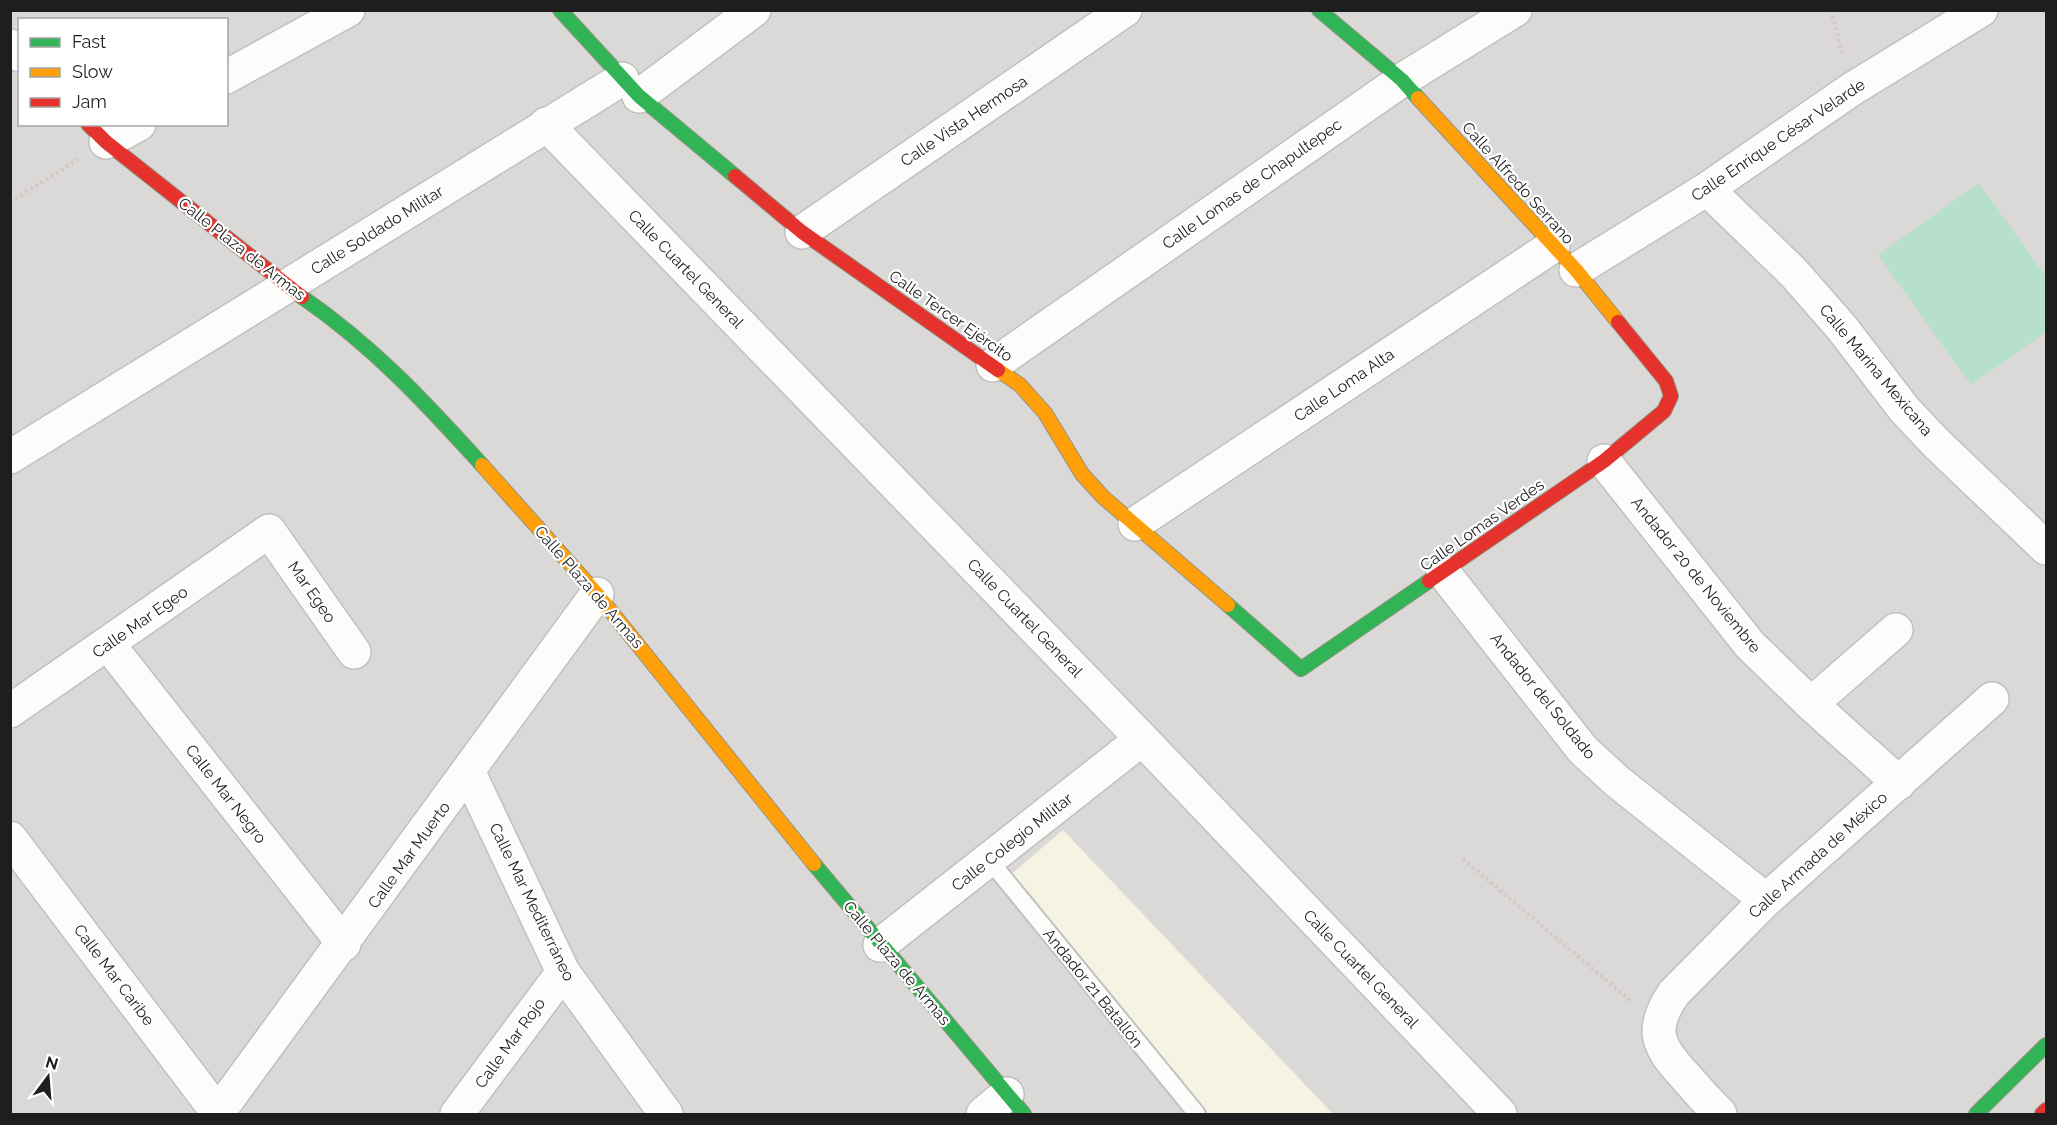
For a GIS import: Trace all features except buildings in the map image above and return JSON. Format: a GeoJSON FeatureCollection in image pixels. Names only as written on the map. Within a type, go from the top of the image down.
{"type":"FeatureCollection","features":[{"type":"Feature","properties":{"kind":"street"},"geometry":{"type":"LineString","coordinates":[[228,76],[348,10]]}},
{"type":"Feature","properties":{"kind":"street","name":"Calle Tercer Ejército"},"geometry":{"type":"LineString","coordinates":[[560,10],[630,88],[802,232],[1020,385],[1045,413],[1082,474],[1103,497],[1301,669]]}},
{"type":"Feature","properties":{"kind":"street","name":"Calle Soldado Militar"},"geometry":{"type":"LineString","coordinates":[[10,457],[546,124],[630,88],[754,10]]}},
{"type":"Feature","properties":{"kind":"street","name":"Calle Vista Hermosa"},"geometry":{"type":"LineString","coordinates":[[802,232],[1125,10]]}},
{"type":"Feature","properties":{"kind":"street","name":"Calle Alfredo Serrano"},"geometry":{"type":"LineString","coordinates":[[1319,10],[1402,80],[1576,270],[1666,381],[1671,396]]}},
{"type":"Feature","properties":{"kind":"street","name":"Calle Lomas de Chapultepec"},"geometry":{"type":"LineString","coordinates":[[993,365],[1402,80],[1515,10]]}},
{"type":"Feature","properties":{"kind":"street","name":"Calle Enrique César Velarde"},"geometry":{"type":"LineString","coordinates":[[1576,270],[1707,189],[1852,89],[1981,10]]}},
{"type":"Feature","properties":{"kind":"street","name":"Calle Cuartel General"},"geometry":{"type":"LineString","coordinates":[[546,124],[1142,739],[1500,1114]]}},
{"type":"Feature","properties":{"kind":"street"},"geometry":{"type":"LineString","coordinates":[[97,133],[130,126]]}},
{"type":"Feature","properties":{"kind":"street","name":"Calle Plaza de Armas"},"geometry":{"type":"LineString","coordinates":[[97,133],[287,286],[337,321],[385,361],[597,594],[880,945],[1004,1108]]}},
{"type":"Feature","properties":{"kind":"street","name":"Calle Marina Mexicana"},"geometry":{"type":"LineString","coordinates":[[1707,189],[1793,272],[1842,328],[1904,409],[1936,443],[2046,548]]}},
{"type":"Feature","properties":{"kind":"street","name":"Calle Loma Alta"},"geometry":{"type":"LineString","coordinates":[[1135,524],[1553,246]]}},
{"type":"Feature","properties":{"kind":"street","name":"Calle Lomas Verdes"},"geometry":{"type":"LineString","coordinates":[[1301,669],[1604,461],[1664,411],[1671,396]]}},
{"type":"Feature","properties":{"kind":"street","name":"Andador 20 de Noviembre"},"geometry":{"type":"LineString","coordinates":[[1604,461],[1721,612],[1750,645],[1811,705],[1899,783]]}},
{"type":"Feature","properties":{"kind":"street","name":"Calle Mar Egeo"},"geometry":{"type":"LineString","coordinates":[[10,711],[269,531]]}},
{"type":"Feature","properties":{"kind":"street","name":"Mar Egeo"},"geometry":{"type":"LineString","coordinates":[[269,531],[354,652]]}},
{"type":"Feature","properties":{"kind":"street","name":"Andador del Soldado"},"geometry":{"type":"LineString","coordinates":[[1443,572],[1583,750],[1618,782],[1766,900]]}},
{"type":"Feature","properties":{"kind":"street","name":"Calle Mar Muerto"},"geometry":{"type":"LineString","coordinates":[[217,1114],[344,944],[597,594]]}},
{"type":"Feature","properties":{"kind":"street"},"geometry":{"type":"LineString","coordinates":[[1811,705],[1896,630]]}},
{"type":"Feature","properties":{"kind":"street","name":"Calle Mar Negro"},"geometry":{"type":"LineString","coordinates":[[108,644],[344,944]]}},
{"type":"Feature","properties":{"kind":"street","name":"Calle Armada de México"},"geometry":{"type":"LineString","coordinates":[[1659,1024],[1665,1006],[1674,993],[1766,900],[1992,699]]}},
{"type":"Feature","properties":{"kind":"street","name":"Calle Colegio Militar"},"geometry":{"type":"LineString","coordinates":[[880,945],[990,861],[1142,739]]}},
{"type":"Feature","properties":{"kind":"street","name":"Calle Mar Mediterráneo"},"geometry":{"type":"LineString","coordinates":[[469,772],[563,972],[666,1114]]}},
{"type":"Feature","properties":{"kind":"street","name":"Calle Mar Caribe"},"geometry":{"type":"LineString","coordinates":[[10,838],[217,1114]]}},
{"type":"Feature","properties":{"kind":"street","name":"Calle Mar Rojo"},"geometry":{"type":"LineString","coordinates":[[457,1114],[563,972]]}},
{"type":"Feature","properties":{"kind":"street"},"geometry":{"type":"LineString","coordinates":[[1659,1024],[1659,1039],[1665,1054],[1720,1114]]}},
{"type":"Feature","properties":{"kind":"street"},"geometry":{"type":"LineString","coordinates":[[1976,1114],[2046,1045]]}},
{"type":"Feature","properties":{"kind":"street"},"geometry":{"type":"LineString","coordinates":[[2042,1114],[2046,1110]]}},
{"type":"Feature","properties":{"kind":"lane","name":"Andador 21 Batallón"},"geometry":{"type":"LineString","coordinates":[[990,861],[1197,1114]]}},
{"type":"Feature","properties":{"kind":"path"},"geometry":{"type":"LineString","coordinates":[[1831,10],[1852,89]]}},
{"type":"Feature","properties":{"kind":"path"},"geometry":{"type":"LineString","coordinates":[[10,202],[97,133]]}},
{"type":"Feature","properties":{"kind":"path"},"geometry":{"type":"LineString","coordinates":[[1462,860],[1659,1024]]}},
{"type":"Feature","properties":{"kind":"shaded area"},"geometry":{"type":"Polygon","coordinates":[[[11,11],[2046,11],[2046,1114],[11,1114],[11,11]]]}},
{"type":"Feature","properties":{"kind":"shaded area"},"geometry":{"type":"Polygon","coordinates":[[[1063,830],[1333,1114],[1207,1114],[1010,875],[1063,830]]]}},
{"type":"Feature","properties":{"kind":"green space"},"geometry":{"type":"Polygon","coordinates":[[[1979,183],[2046,277],[2046,332],[1971,385],[1878,255],[1979,183]]]}},
{"type":"Feature","properties":{"kind":"traffic: fast"},"geometry":{"type":"LineString","coordinates":[[560,10],[639,96],[735,176]]}},
{"type":"Feature","properties":{"kind":"traffic: fast"},"geometry":{"type":"LineString","coordinates":[[1319,10],[1402,80],[1418,98]]}},
{"type":"Feature","properties":{"kind":"traffic: fast"},"geometry":{"type":"LineString","coordinates":[[302,297],[352,335],[397,375],[482,465]]}},
{"type":"Feature","properties":{"kind":"traffic: fast"},"geometry":{"type":"LineString","coordinates":[[1228,605],[1301,669],[1429,581]]}},
{"type":"Feature","properties":{"kind":"traffic: fast"},"geometry":{"type":"LineString","coordinates":[[814,864],[1024,1114]]}},
{"type":"Feature","properties":{"kind":"traffic: fast"},"geometry":{"type":"LineString","coordinates":[[1976,1114],[2046,1045]]}},
{"type":"Feature","properties":{"kind":"traffic: slow"},"geometry":{"type":"LineString","coordinates":[[1418,98],[1576,270],[1618,322]]}},
{"type":"Feature","properties":{"kind":"traffic: slow"},"geometry":{"type":"LineString","coordinates":[[998,370],[1020,385],[1045,413],[1082,474],[1103,497],[1228,605]]}},
{"type":"Feature","properties":{"kind":"traffic: slow"},"geometry":{"type":"LineString","coordinates":[[482,465],[597,594],[814,864]]}},
{"type":"Feature","properties":{"kind":"traffic: jam"},"geometry":{"type":"LineString","coordinates":[[90,126],[106,142],[302,297]]}},
{"type":"Feature","properties":{"kind":"traffic: jam"},"geometry":{"type":"LineString","coordinates":[[735,176],[802,232],[998,370]]}},
{"type":"Feature","properties":{"kind":"traffic: jam"},"geometry":{"type":"LineString","coordinates":[[1429,581],[1604,461],[1664,411],[1671,396],[1666,381],[1618,322]]}},
{"type":"Feature","properties":{"kind":"traffic: jam"},"geometry":{"type":"LineString","coordinates":[[2042,1114],[2046,1110]]}}]}
